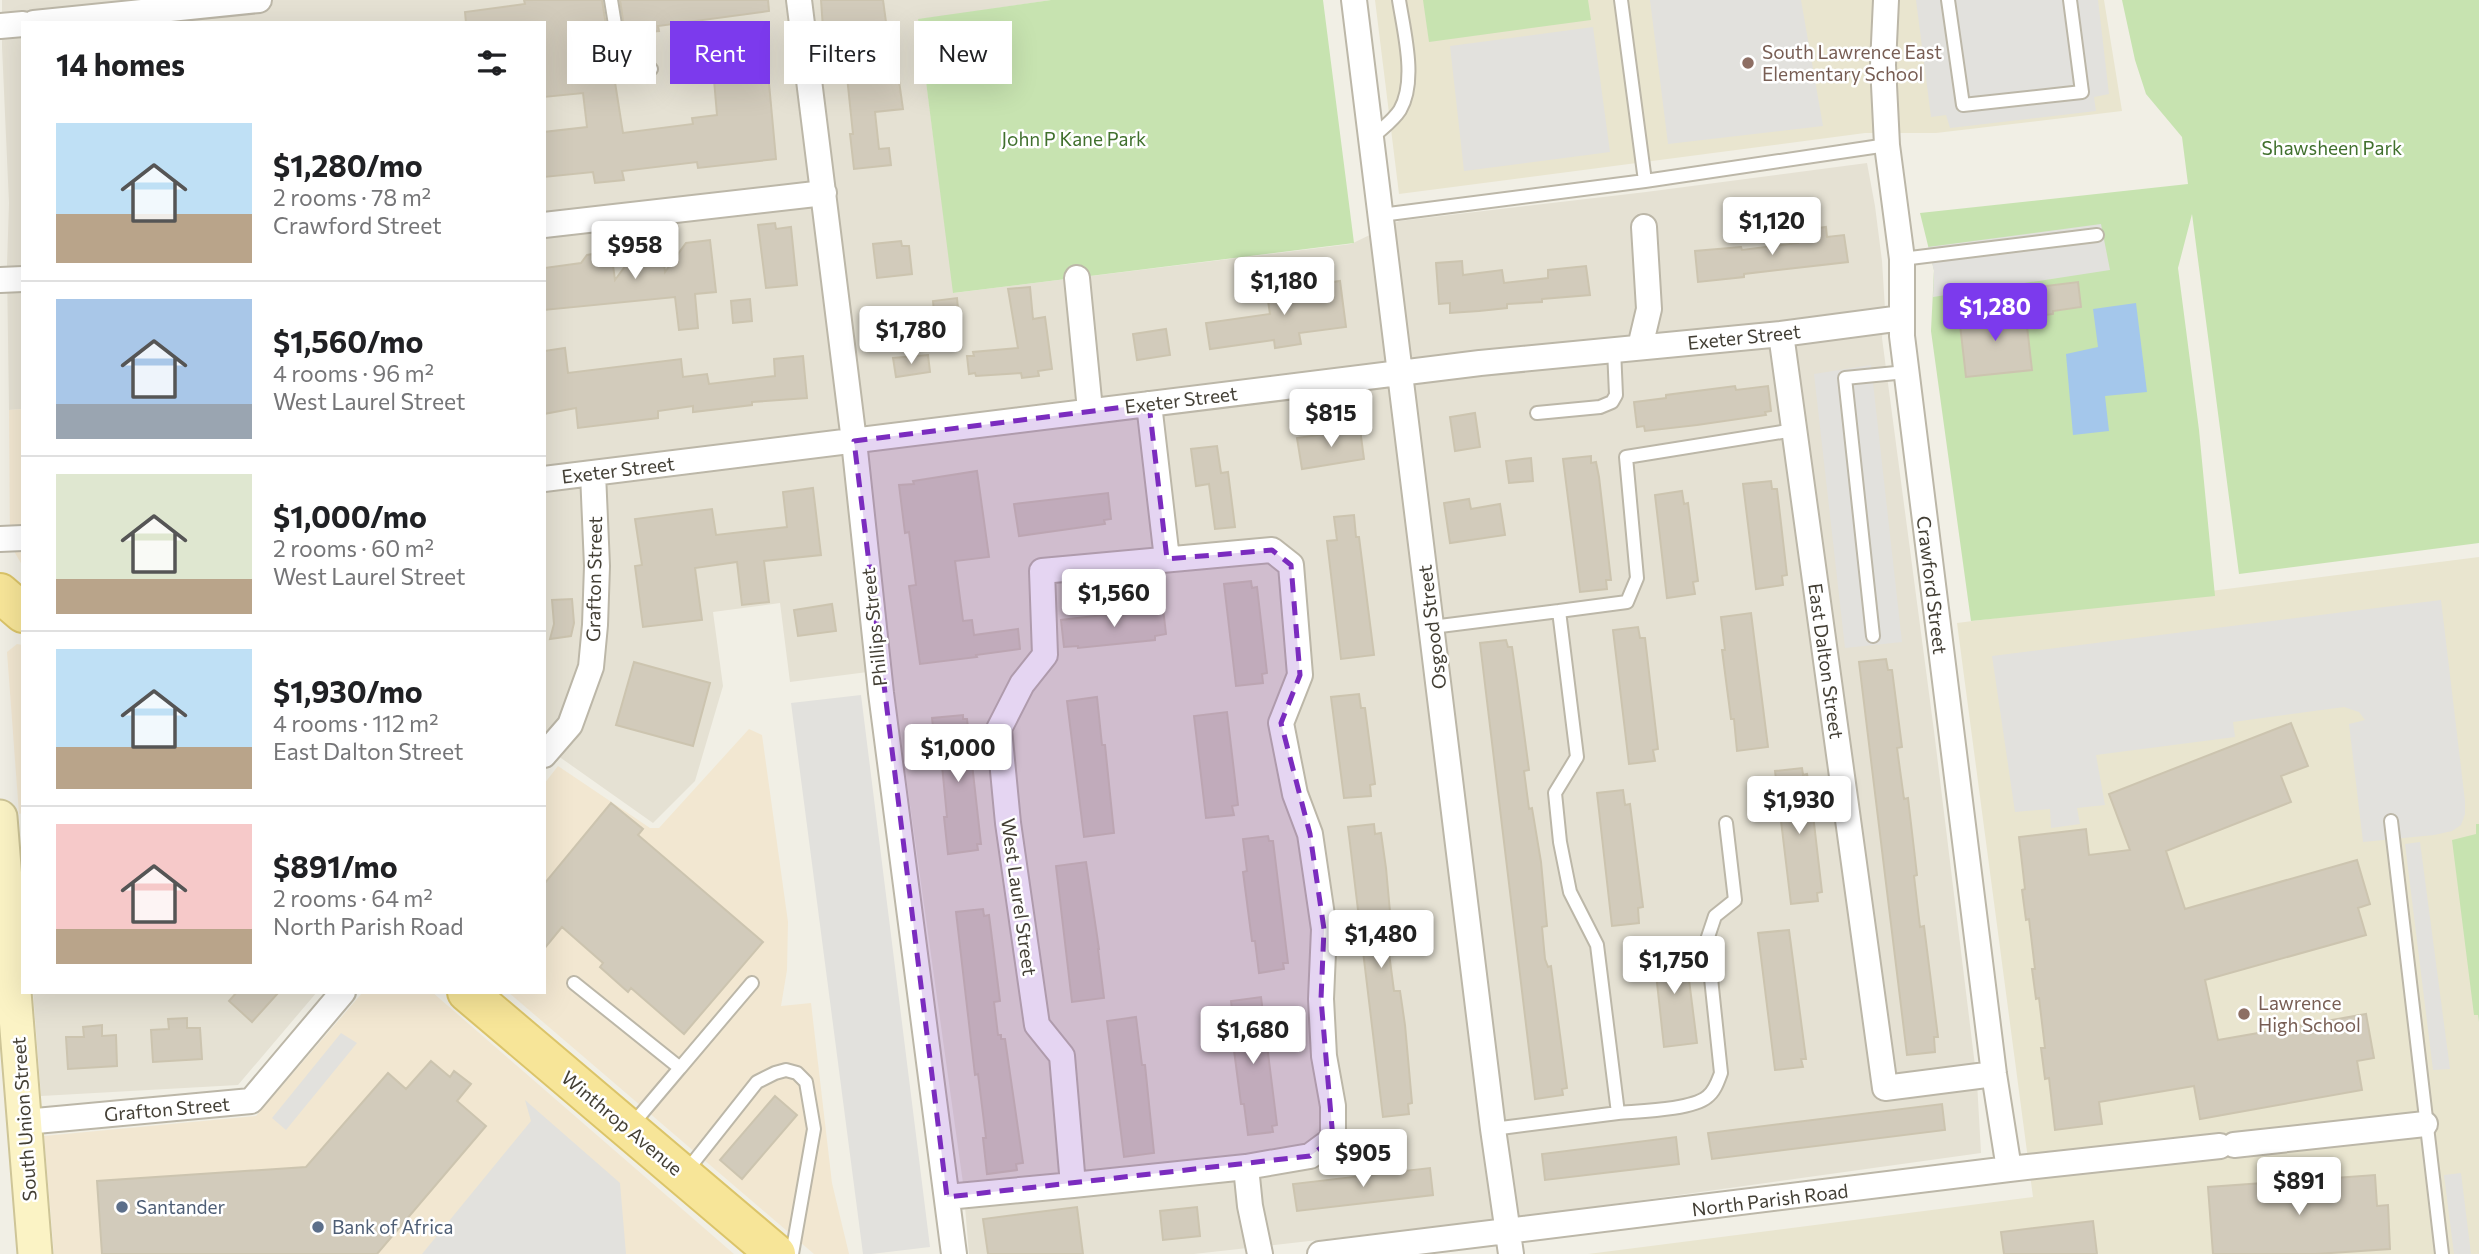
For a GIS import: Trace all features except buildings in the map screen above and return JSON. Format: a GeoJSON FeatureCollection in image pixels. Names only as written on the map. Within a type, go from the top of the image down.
{"type":"FeatureCollection","features":[{"type":"Feature","properties":{"kind":"main road"},"geometry":{"type":"LineString","coordinates":[[0,593],[21,610]]}},
{"type":"Feature","properties":{"kind":"main road","name":"South Union Street"},"geometry":{"type":"LineString","coordinates":[[0,817],[9,1032],[24,1122],[34,1254]]}},
{"type":"Feature","properties":{"kind":"main road","name":"Winthrop Avenue"},"geometry":{"type":"LineString","coordinates":[[469,994],[776,1254]]}},
{"type":"Feature","properties":{"kind":"street"},"geometry":{"type":"LineString","coordinates":[[76,21],[138,18],[259,0]]}},
{"type":"Feature","properties":{"kind":"street","name":"Phillips Street"},"geometry":{"type":"LineString","coordinates":[[799,0],[854,441],[881,693],[954,1254]]}},
{"type":"Feature","properties":{"kind":"street","name":"Osgood Street"},"geometry":{"type":"LineString","coordinates":[[1354,0],[1493,1129],[1510,1243]]}},
{"type":"Feature","properties":{"kind":"street","name":"Crawford Street"},"geometry":{"type":"LineString","coordinates":[[1886,0],[1883,65],[1887,145],[1902,259],[1906,372],[1994,1074],[2009,1169]]}},
{"type":"Feature","properties":{"kind":"street"},"geometry":{"type":"LineString","coordinates":[[0,26],[21,24]]}},
{"type":"Feature","properties":{"kind":"street"},"geometry":{"type":"LineString","coordinates":[[546,225],[824,193]]}},
{"type":"Feature","properties":{"kind":"street"},"geometry":{"type":"LineString","coordinates":[[1640,347],[1649,309],[1644,227]]}},
{"type":"Feature","properties":{"kind":"street"},"geometry":{"type":"LineString","coordinates":[[1077,278],[1090,410]]}},
{"type":"Feature","properties":{"kind":"street"},"geometry":{"type":"LineString","coordinates":[[0,280],[21,279]]}},
{"type":"Feature","properties":{"kind":"street","name":"Exeter Street"},"geometry":{"type":"LineString","coordinates":[[546,480],[1401,372],[1781,334],[1902,318]]}},
{"type":"Feature","properties":{"kind":"street","name":"East Dalton Street"},"geometry":{"type":"LineString","coordinates":[[1781,334],[1885,1088],[1994,1074]]}},
{"type":"Feature","properties":{"kind":"street"},"geometry":{"type":"LineString","coordinates":[[947,1197],[1247,1167],[1310,1156],[1333,1139],[1332,1106],[1324,1056],[1321,992],[1324,929],[1310,834],[1295,794],[1281,723],[1300,675],[1291,565],[1272,550],[1167,559],[1149,404]]}},
{"type":"Feature","properties":{"kind":"street","name":"Grafton Street"},"geometry":{"type":"LineString","coordinates":[[546,753],[570,724],[591,667],[596,625],[597,566],[593,473]]}},
{"type":"Feature","properties":{"kind":"street"},"geometry":{"type":"LineString","coordinates":[[0,539],[21,538]]}},
{"type":"Feature","properties":{"kind":"street","name":"West Laurel Street"},"geometry":{"type":"LineString","coordinates":[[1073,1185],[1062,1056],[1037,1025],[1008,822],[999,729],[1021,684],[1045,655],[1042,571],[1167,559]]}},
{"type":"Feature","properties":{"kind":"street","name":"Grafton Street"},"geometry":{"type":"LineString","coordinates":[[24,1122],[251,1101],[341,994]]}},
{"type":"Feature","properties":{"kind":"street","name":"North Parish Road"},"geometry":{"type":"LineString","coordinates":[[1320,1254],[1510,1243],[2009,1169],[2425,1124]]}},
{"type":"Feature","properties":{"kind":"street"},"geometry":{"type":"LineString","coordinates":[[1247,1167],[1250,1206],[1260,1254]]}},
{"type":"Feature","properties":{"kind":"lane"},"geometry":{"type":"LineString","coordinates":[[611,0],[615,21]]}},
{"type":"Feature","properties":{"kind":"lane"},"geometry":{"type":"LineString","coordinates":[[1372,138],[1398,113],[1409,84],[1406,41],[1399,0]]}},
{"type":"Feature","properties":{"kind":"lane"},"geometry":{"type":"LineString","coordinates":[[1621,0],[1645,181]]}},
{"type":"Feature","properties":{"kind":"lane"},"geometry":{"type":"LineString","coordinates":[[1948,0],[1963,105],[2082,92],[2070,0]]}},
{"type":"Feature","properties":{"kind":"lane"},"geometry":{"type":"LineString","coordinates":[[1381,215],[1645,181],[1887,145]]}},
{"type":"Feature","properties":{"kind":"lane"},"geometry":{"type":"LineString","coordinates":[[1902,259],[2097,235]]}},
{"type":"Feature","properties":{"kind":"lane"},"geometry":{"type":"LineString","coordinates":[[1537,413],[1600,407],[1612,402],[1616,395],[1614,349]]}},
{"type":"Feature","properties":{"kind":"lane"},"geometry":{"type":"LineString","coordinates":[[1874,636],[1845,378],[1906,372]]}},
{"type":"Feature","properties":{"kind":"lane"},"geometry":{"type":"LineString","coordinates":[[1432,626],[1627,602],[1637,578],[1626,457],[1794,430]]}},
{"type":"Feature","properties":{"kind":"lane"},"geometry":{"type":"LineString","coordinates":[[1559,611],[1577,757],[1555,793],[1560,842],[1570,892],[1597,945],[1618,1113]]}},
{"type":"Feature","properties":{"kind":"lane"},"geometry":{"type":"LineString","coordinates":[[2391,821],[2442,1254]]}},
{"type":"Feature","properties":{"kind":"lane"},"geometry":{"type":"LineString","coordinates":[[1493,1129],[1675,1108],[1707,1098],[1721,1073],[1707,940],[1715,916],[1735,900],[1726,823]]}},
{"type":"Feature","properties":{"kind":"lane"},"geometry":{"type":"LineString","coordinates":[[574,983],[680,1068]]}},
{"type":"Feature","properties":{"kind":"lane"},"geometry":{"type":"LineString","coordinates":[[629,1129],[752,983]]}},
{"type":"Feature","properties":{"kind":"lane"},"geometry":{"type":"LineString","coordinates":[[683,1175],[757,1082],[786,1070],[797,1073],[806,1082],[814,1129],[792,1254]]}},
{"type":"Feature","properties":{"kind":"highlighted area"},"geometry":{"type":"Polygon","coordinates":[[[1149,404],[1167,559],[1272,550],[1291,565],[1300,675],[1281,723],[1310,834],[1324,929],[1321,999],[1333,1139],[1310,1156],[947,1197],[854,441],[1149,404]]]}},
{"type":"Feature","properties":{"kind":"shaded area"},"geometry":{"type":"Polygon","coordinates":[[[2,0],[1051,0],[914,21],[914,84],[926,84],[954,293],[1351,244],[1399,221],[1867,163],[1882,261],[1885,309],[1882,338],[1977,1082],[1981,1153],[1521,1217],[1194,1254],[969,1254],[963,1183],[891,669],[790,682],[780,603],[713,612],[723,686],[695,781],[653,823],[546,747],[546,21],[21,21],[21,409],[9,410],[9,203],[2,0]]]}},
{"type":"Feature","properties":{"kind":"shaded area","name":"South Lawrence East Elementary School"},"geometry":{"type":"Polygon","coordinates":[[[1375,0],[2104,0],[2122,111],[1936,133],[1865,133],[1399,194],[1375,0]]]}},
{"type":"Feature","properties":{"kind":"shaded area"},"geometry":{"type":"Polygon","coordinates":[[[1650,0],[1801,0],[1823,126],[1668,144],[1650,0]]]}},
{"type":"Feature","properties":{"kind":"shaded area"},"geometry":{"type":"Polygon","coordinates":[[[1916,0],[2098,0],[2109,94],[2094,97],[2096,111],[1950,128],[1946,115],[1931,117],[1916,0]]]}},
{"type":"Feature","properties":{"kind":"shaded area"},"geometry":{"type":"Polygon","coordinates":[[[1593,27],[1610,152],[1464,171],[1450,46],[1593,27]]]}},
{"type":"Feature","properties":{"kind":"shaded area"},"geometry":{"type":"Polygon","coordinates":[[[2101,224],[2110,270],[1933,297],[1934,271],[1928,247],[2101,224]]]}},
{"type":"Feature","properties":{"kind":"shaded area"},"geometry":{"type":"Polygon","coordinates":[[[1871,365],[1902,642],[1845,648],[1814,374],[1871,365]]]}},
{"type":"Feature","properties":{"kind":"shaded area"},"geometry":{"type":"Polygon","coordinates":[[[21,409],[21,563],[10,544],[9,410],[21,409]]]}},
{"type":"Feature","properties":{"kind":"shaded area","name":"Lawrence High School"},"geometry":{"type":"Polygon","coordinates":[[[2479,557],[2479,1254],[1588,1254],[2033,1197],[1957,623],[2479,557]]]}},
{"type":"Feature","properties":{"kind":"shaded area"},"geometry":{"type":"Polygon","coordinates":[[[2441,600],[2465,801],[2465,814],[2461,825],[2452,831],[2363,842],[2349,724],[2365,720],[2359,712],[2344,707],[2233,722],[2235,737],[2096,755],[2105,805],[2077,808],[2080,824],[2051,828],[2050,809],[2015,812],[1992,656],[2441,600]]]}},
{"type":"Feature","properties":{"kind":"shaded area"},"geometry":{"type":"Polygon","coordinates":[[[17,644],[21,645],[19,814],[7,652],[17,644]]]}},
{"type":"Feature","properties":{"kind":"shaded area"},"geometry":{"type":"Polygon","coordinates":[[[861,695],[930,1247],[871,1254],[863,1254],[791,703],[861,695]]]}},
{"type":"Feature","properties":{"kind":"shaded area"},"geometry":{"type":"Polygon","coordinates":[[[749,729],[762,735],[788,922],[787,970],[781,1006],[811,1003],[832,1183],[849,1254],[814,1254],[510,994],[546,994],[546,781],[558,766],[650,828],[659,828],[749,729]]]}},
{"type":"Feature","properties":{"kind":"shaded area"},"geometry":{"type":"Polygon","coordinates":[[[2420,842],[2450,1069],[2433,1070],[2405,844],[2420,842]]]}},
{"type":"Feature","properties":{"kind":"shaded area"},"geometry":{"type":"Polygon","coordinates":[[[33,994],[315,994],[238,1085],[41,1096],[33,994]]]}},
{"type":"Feature","properties":{"kind":"shaded area"},"geometry":{"type":"Polygon","coordinates":[[[361,994],[434,994],[734,1254],[54,1254],[44,1136],[256,1116],[361,994]]]}},
{"type":"Feature","properties":{"kind":"shaded area"},"geometry":{"type":"Polygon","coordinates":[[[341,1033],[357,1043],[286,1130],[272,1118],[341,1033]]]}},
{"type":"Feature","properties":{"kind":"shaded area"},"geometry":{"type":"Polygon","coordinates":[[[525,1100],[620,1183],[626,1254],[422,1254],[531,1121],[525,1100]]]}},
{"type":"Feature","properties":{"kind":"shaded area"},"geometry":{"type":"Polygon","coordinates":[[[2461,1173],[2471,1254],[2454,1254],[2444,1175],[2461,1173]]]}},
{"type":"Feature","properties":{"kind":"green space","name":"John P Kane Park"},"geometry":{"type":"Polygon","coordinates":[[[1051,0],[1323,0],[1354,243],[953,293],[926,84],[1012,84],[1012,21],[918,19],[1051,0]]]}},
{"type":"Feature","properties":{"kind":"green space"},"geometry":{"type":"Polygon","coordinates":[[[1423,0],[1588,0],[1591,20],[1429,42],[1423,0]]]}},
{"type":"Feature","properties":{"kind":"green space","name":"Shawsheen Park"},"geometry":{"type":"Polygon","coordinates":[[[2122,0],[2479,0],[2479,543],[2239,574],[2192,214],[2178,268],[2199,430],[2215,596],[1971,621],[1931,331],[1934,270],[1920,213],[2188,184],[2182,137],[2146,94],[2135,60],[2122,0]]]}},
{"type":"Feature","properties":{"kind":"green space"},"geometry":{"type":"Polygon","coordinates":[[[2476,824],[2479,824],[2479,1022],[2478,1015],[2474,1015],[2452,840],[2476,834],[2476,824]]]}},
{"type":"Feature","properties":{"kind":"water"},"geometry":{"type":"Polygon","coordinates":[[[2136,303],[2147,392],[2105,396],[2109,431],[2073,435],[2066,354],[2098,347],[2093,309],[2136,303]]]}},
{"type":"Feature","properties":{"kind":"place","name":"South Lawrence East Elementary School"},"geometry":{"type":"Point","coordinates":[1748,63]}},
{"type":"Feature","properties":{"kind":"place","name":"Lawrence High School"},"geometry":{"type":"Point","coordinates":[2244,1014]}},
{"type":"Feature","properties":{"kind":"place","name":"Santander"},"geometry":{"type":"Point","coordinates":[122,1207]}},
{"type":"Feature","properties":{"kind":"place","name":"Bank of Africa"},"geometry":{"type":"Point","coordinates":[318,1227]}}]}
